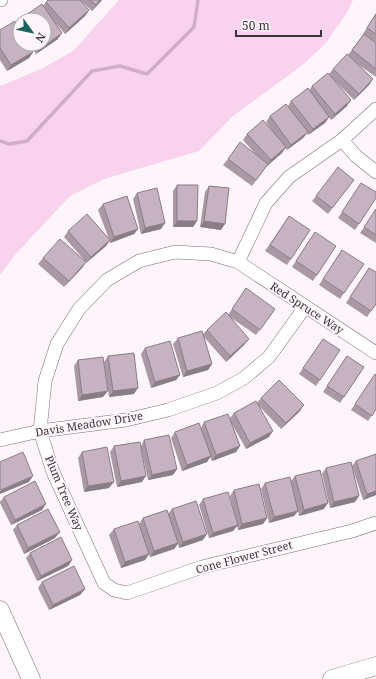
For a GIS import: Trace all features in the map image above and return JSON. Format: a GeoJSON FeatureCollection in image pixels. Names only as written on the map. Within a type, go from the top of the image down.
{"type":"FeatureCollection","features":[{"type":"Feature","properties":{"kind":"street"},"geometry":{"type":"LineString","coordinates":[[238,262],[266,203],[289,177],[342,140],[376,109]]}},
{"type":"Feature","properties":{"kind":"street"},"geometry":{"type":"LineString","coordinates":[[342,140],[356,156],[376,172]]}},
{"type":"Feature","properties":{"kind":"street","name":"Plum Tree Way"},"geometry":{"type":"LineString","coordinates":[[114,590],[104,583],[53,472],[40,431],[45,381],[57,344],[79,310],[107,280],[139,261],[175,252],[211,254],[238,262]]}},
{"type":"Feature","properties":{"kind":"street","name":"Red Spruce Way"},"geometry":{"type":"LineString","coordinates":[[238,262],[376,353]]}},
{"type":"Feature","properties":{"kind":"street","name":"Davis Meadow Drive"},"geometry":{"type":"LineString","coordinates":[[0,440],[40,431],[126,420],[168,410],[217,393],[244,378],[269,357],[305,306]]}},
{"type":"Feature","properties":{"kind":"street","name":"Cone Flower Street"},"geometry":{"type":"LineString","coordinates":[[114,590],[127,593],[202,567],[352,531],[376,523]]}},
{"type":"Feature","properties":{"kind":"street"},"geometry":{"type":"LineString","coordinates":[[0,610],[31,679]]}},
{"type":"Feature","properties":{"kind":"street"},"geometry":{"type":"LineString","coordinates":[[332,679],[376,666]]}},
{"type":"Feature","properties":{"kind":"shaded area"},"geometry":{"type":"Polygon","coordinates":[[[119,0],[353,0],[348,11],[326,43],[304,64],[233,116],[199,151],[104,179],[70,196],[15,255],[0,275],[0,86],[41,69],[73,51],[119,0]]]}},
{"type":"Feature","properties":{"kind":"building"},"geometry":{"type":"Polygon","coordinates":[[[48,0],[80,0],[89,10],[69,28],[46,2],[48,0]]]}},
{"type":"Feature","properties":{"kind":"building"},"geometry":{"type":"Polygon","coordinates":[[[90,0],[100,0],[96,5],[90,0]]]}},
{"type":"Feature","properties":{"kind":"building"},"geometry":{"type":"Polygon","coordinates":[[[42,4],[48,12],[30,12],[42,4]]]}},
{"type":"Feature","properties":{"kind":"building"},"geometry":{"type":"Polygon","coordinates":[[[376,14],[376,34],[367,28],[376,14]]]}},
{"type":"Feature","properties":{"kind":"building"},"geometry":{"type":"Polygon","coordinates":[[[52,18],[62,33],[52,40],[52,18]]]}},
{"type":"Feature","properties":{"kind":"building"},"geometry":{"type":"Polygon","coordinates":[[[12,23],[12,52],[33,52],[11,65],[0,48],[0,30],[12,23]]]}},
{"type":"Feature","properties":{"kind":"building"},"geometry":{"type":"Polygon","coordinates":[[[364,34],[376,43],[376,69],[352,50],[364,34]]]}},
{"type":"Feature","properties":{"kind":"building"},"geometry":{"type":"Polygon","coordinates":[[[347,54],[373,79],[359,94],[333,69],[347,54]]]}},
{"type":"Feature","properties":{"kind":"building"},"geometry":{"type":"Polygon","coordinates":[[[328,73],[351,100],[335,114],[312,86],[328,73]]]}},
{"type":"Feature","properties":{"kind":"building"},"geometry":{"type":"Polygon","coordinates":[[[308,88],[329,117],[313,129],[291,101],[308,88]]]}},
{"type":"Feature","properties":{"kind":"building"},"geometry":{"type":"Polygon","coordinates":[[[286,104],[308,132],[291,145],[270,116],[286,104]]]}},
{"type":"Feature","properties":{"kind":"building"},"geometry":{"type":"Polygon","coordinates":[[[263,120],[286,147],[271,160],[247,134],[263,120]]]}},
{"type":"Feature","properties":{"kind":"building"},"geometry":{"type":"Polygon","coordinates":[[[240,142],[268,164],[256,180],[228,159],[240,142]]]}},
{"type":"Feature","properties":{"kind":"building"},"geometry":{"type":"Polygon","coordinates":[[[338,167],[354,180],[332,208],[316,196],[338,167]]]}},
{"type":"Feature","properties":{"kind":"building"},"geometry":{"type":"Polygon","coordinates":[[[361,183],[376,192],[376,198],[359,224],[342,212],[361,183]]]}},
{"type":"Feature","properties":{"kind":"building"},"geometry":{"type":"Polygon","coordinates":[[[177,185],[198,185],[197,221],[177,221],[177,185]]]}},
{"type":"Feature","properties":{"kind":"building"},"geometry":{"type":"Polygon","coordinates":[[[209,186],[229,188],[225,224],[204,221],[209,186]]]}},
{"type":"Feature","properties":{"kind":"building"},"geometry":{"type":"Polygon","coordinates":[[[157,188],[165,223],[145,228],[137,193],[157,188]]]}},
{"type":"Feature","properties":{"kind":"building"},"geometry":{"type":"Polygon","coordinates":[[[127,196],[138,229],[114,237],[103,204],[127,196]]]}},
{"type":"Feature","properties":{"kind":"building"},"geometry":{"type":"Polygon","coordinates":[[[376,209],[376,235],[364,227],[376,209]]]}},
{"type":"Feature","properties":{"kind":"building"},"geometry":{"type":"Polygon","coordinates":[[[87,214],[110,240],[91,257],[68,231],[87,214]]]}},
{"type":"Feature","properties":{"kind":"building"},"geometry":{"type":"Polygon","coordinates":[[[289,216],[310,230],[291,259],[270,245],[289,216]]]}},
{"type":"Feature","properties":{"kind":"building"},"geometry":{"type":"Polygon","coordinates":[[[315,232],[336,246],[317,275],[296,261],[315,232]]]}},
{"type":"Feature","properties":{"kind":"building"},"geometry":{"type":"Polygon","coordinates":[[[60,239],[86,262],[69,281],[43,258],[60,239]]]}},
{"type":"Feature","properties":{"kind":"building"},"geometry":{"type":"Polygon","coordinates":[[[342,250],[364,264],[344,293],[323,279],[342,250]]]}},
{"type":"Feature","properties":{"kind":"building"},"geometry":{"type":"Polygon","coordinates":[[[369,268],[376,272],[376,304],[371,311],[350,297],[369,268]]]}},
{"type":"Feature","properties":{"kind":"building"},"geometry":{"type":"Polygon","coordinates":[[[246,288],[275,309],[260,330],[232,309],[246,288]]]}},
{"type":"Feature","properties":{"kind":"building"},"geometry":{"type":"Polygon","coordinates":[[[226,312],[249,339],[230,356],[207,330],[226,312]]]}},
{"type":"Feature","properties":{"kind":"building"},"geometry":{"type":"Polygon","coordinates":[[[202,331],[212,364],[187,371],[178,338],[202,331]]]}},
{"type":"Feature","properties":{"kind":"building"},"geometry":{"type":"Polygon","coordinates":[[[323,339],[340,350],[320,380],[303,368],[323,339]]]}},
{"type":"Feature","properties":{"kind":"building"},"geometry":{"type":"Polygon","coordinates":[[[170,341],[180,375],[155,382],[145,348],[170,341]]]}},
{"type":"Feature","properties":{"kind":"building"},"geometry":{"type":"Polygon","coordinates":[[[134,353],[138,388],[113,391],[108,356],[134,353]]]}},
{"type":"Feature","properties":{"kind":"building"},"geometry":{"type":"Polygon","coordinates":[[[347,356],[364,367],[344,397],[327,386],[347,356]]]}},
{"type":"Feature","properties":{"kind":"building"},"geometry":{"type":"Polygon","coordinates":[[[103,357],[108,391],[82,395],[78,360],[103,357]]]}},
{"type":"Feature","properties":{"kind":"building"},"geometry":{"type":"Polygon","coordinates":[[[375,374],[376,409],[372,416],[355,404],[375,374]]]}},
{"type":"Feature","properties":{"kind":"building"},"geometry":{"type":"Polygon","coordinates":[[[279,380],[304,405],[286,423],[261,398],[279,380]]]}},
{"type":"Feature","properties":{"kind":"building"},"geometry":{"type":"Polygon","coordinates":[[[256,401],[273,431],[250,443],[234,413],[256,401]]]}},
{"type":"Feature","properties":{"kind":"building"},"geometry":{"type":"Polygon","coordinates":[[[228,414],[240,446],[216,455],[204,422],[228,414]]]}},
{"type":"Feature","properties":{"kind":"building"},"geometry":{"type":"Polygon","coordinates":[[[199,423],[211,456],[187,465],[175,432],[199,423]]]}},
{"type":"Feature","properties":{"kind":"building"},"geometry":{"type":"Polygon","coordinates":[[[169,435],[177,469],[152,475],[144,440],[169,435]]]}},
{"type":"Feature","properties":{"kind":"building"},"geometry":{"type":"Polygon","coordinates":[[[140,442],[146,476],[121,481],[114,446],[140,442]]]}},
{"type":"Feature","properties":{"kind":"building"},"geometry":{"type":"Polygon","coordinates":[[[107,447],[114,482],[88,486],[82,452],[107,447]]]}},
{"type":"Feature","properties":{"kind":"building"},"geometry":{"type":"Polygon","coordinates":[[[23,452],[33,476],[1,490],[0,462],[23,452]]]}},
{"type":"Feature","properties":{"kind":"building"},"geometry":{"type":"Polygon","coordinates":[[[376,454],[376,491],[367,494],[356,461],[376,454]]]}},
{"type":"Feature","properties":{"kind":"building"},"geometry":{"type":"Polygon","coordinates":[[[351,462],[359,496],[334,502],[326,468],[351,462]]]}},
{"type":"Feature","properties":{"kind":"building"},"geometry":{"type":"Polygon","coordinates":[[[320,470],[328,503],[304,510],[295,476],[320,470]]]}},
{"type":"Feature","properties":{"kind":"building"},"geometry":{"type":"Polygon","coordinates":[[[290,477],[298,511],[274,517],[265,483],[290,477]]]}},
{"type":"Feature","properties":{"kind":"building"},"geometry":{"type":"Polygon","coordinates":[[[35,481],[46,504],[15,520],[4,497],[35,481]]]}},
{"type":"Feature","properties":{"kind":"building"},"geometry":{"type":"Polygon","coordinates":[[[259,484],[267,518],[242,524],[234,490],[259,484]]]}},
{"type":"Feature","properties":{"kind":"building"},"geometry":{"type":"Polygon","coordinates":[[[228,492],[238,525],[213,533],[203,499],[228,492]]]}},
{"type":"Feature","properties":{"kind":"building"},"geometry":{"type":"Polygon","coordinates":[[[196,501],[207,534],[183,542],[172,509],[196,501]]]}},
{"type":"Feature","properties":{"kind":"building"},"geometry":{"type":"Polygon","coordinates":[[[48,509],[60,532],[28,548],[17,525],[48,509]]]}},
{"type":"Feature","properties":{"kind":"building"},"geometry":{"type":"Polygon","coordinates":[[[167,510],[178,543],[154,551],[143,518],[167,510]]]}},
{"type":"Feature","properties":{"kind":"building"},"geometry":{"type":"Polygon","coordinates":[[[138,521],[149,554],[125,562],[114,529],[138,521]]]}},
{"type":"Feature","properties":{"kind":"building"},"geometry":{"type":"Polygon","coordinates":[[[61,537],[72,560],[41,576],[30,553],[61,537]]]}},
{"type":"Feature","properties":{"kind":"building"},"geometry":{"type":"Polygon","coordinates":[[[74,566],[85,589],[53,605],[42,582],[74,566]]]}},
{"type":"Feature","properties":{"kind":"waterway"},"geometry":{"type":"LineString","coordinates":[[0,141],[9,144],[27,141],[92,71],[120,66],[147,74],[194,27],[198,0]]}}]}
